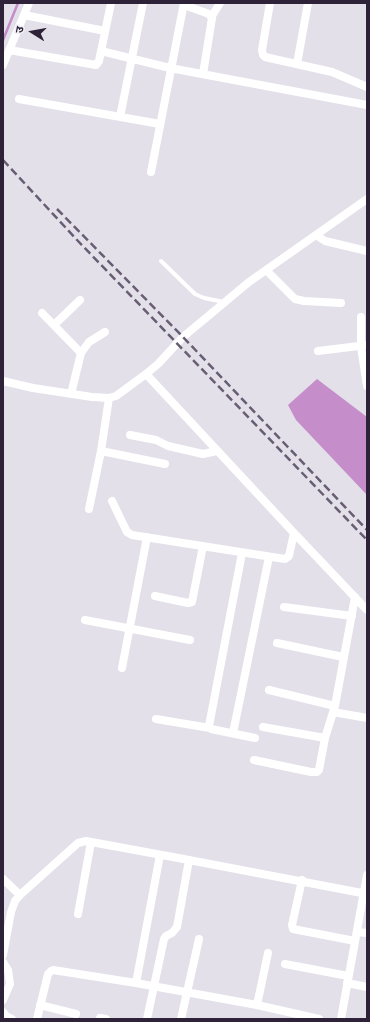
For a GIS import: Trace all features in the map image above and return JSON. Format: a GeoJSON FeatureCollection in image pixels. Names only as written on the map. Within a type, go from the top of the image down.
{"type":"FeatureCollection","features":[{"type":"Feature","properties":{"kind":"street"},"geometry":{"type":"LineString","coordinates":[[3,65],[29,3]]}},
{"type":"Feature","properties":{"kind":"street"},"geometry":{"type":"LineString","coordinates":[[9,50],[96,65],[98,63],[101,51],[111,3]]}},
{"type":"Feature","properties":{"kind":"street"},"geometry":{"type":"LineString","coordinates":[[120,117],[143,3]]}},
{"type":"Feature","properties":{"kind":"street"},"geometry":{"type":"LineString","coordinates":[[203,74],[213,20],[212,16],[220,3]]}},
{"type":"Feature","properties":{"kind":"street"},"geometry":{"type":"LineString","coordinates":[[270,3],[262,50],[263,55],[268,58],[338,73],[367,87]]}},
{"type":"Feature","properties":{"kind":"street"},"geometry":{"type":"LineString","coordinates":[[297,64],[308,3]]}},
{"type":"Feature","properties":{"kind":"street"},"geometry":{"type":"LineString","coordinates":[[151,172],[170,68],[184,4],[212,16]]}},
{"type":"Feature","properties":{"kind":"street"},"geometry":{"type":"LineString","coordinates":[[24,15],[105,32]]}},
{"type":"Feature","properties":{"kind":"street"},"geometry":{"type":"LineString","coordinates":[[101,51],[170,68],[367,105]]}},
{"type":"Feature","properties":{"kind":"street"},"geometry":{"type":"LineString","coordinates":[[19,99],[160,124]]}},
{"type":"Feature","properties":{"kind":"street"},"geometry":{"type":"LineString","coordinates":[[3,381],[71,394],[109,398],[116,396],[158,364],[183,337],[225,302],[266,270],[367,199]]}},
{"type":"Feature","properties":{"kind":"street"},"geometry":{"type":"LineString","coordinates":[[316,235],[325,241],[367,251]]}},
{"type":"Feature","properties":{"kind":"street"},"geometry":{"type":"LineString","coordinates":[[266,270],[295,299],[304,301],[341,302]]}},
{"type":"Feature","properties":{"kind":"street"},"geometry":{"type":"LineString","coordinates":[[54,325],[80,300]]}},
{"type":"Feature","properties":{"kind":"street"},"geometry":{"type":"LineString","coordinates":[[42,313],[81,353]]}},
{"type":"Feature","properties":{"kind":"street"},"geometry":{"type":"LineString","coordinates":[[361,317],[367,386]]}},
{"type":"Feature","properties":{"kind":"street"},"geometry":{"type":"LineString","coordinates":[[71,394],[81,353],[89,342],[105,332]]}},
{"type":"Feature","properties":{"kind":"street"},"geometry":{"type":"LineString","coordinates":[[318,350],[364,346]]}},
{"type":"Feature","properties":{"kind":"street"},"geometry":{"type":"LineString","coordinates":[[146,374],[367,610]]}},
{"type":"Feature","properties":{"kind":"street"},"geometry":{"type":"LineString","coordinates":[[89,509],[101,450],[109,398]]}},
{"type":"Feature","properties":{"kind":"street"},"geometry":{"type":"LineString","coordinates":[[130,435],[156,440],[168,446],[203,454],[217,451]]}},
{"type":"Feature","properties":{"kind":"street"},"geometry":{"type":"LineString","coordinates":[[101,450],[165,464]]}},
{"type":"Feature","properties":{"kind":"street"},"geometry":{"type":"LineString","coordinates":[[112,501],[127,532],[132,535],[285,559],[287,558],[294,533]]}},
{"type":"Feature","properties":{"kind":"street"},"geometry":{"type":"LineString","coordinates":[[122,668],[147,537]]}},
{"type":"Feature","properties":{"kind":"street"},"geometry":{"type":"LineString","coordinates":[[155,596],[188,603],[192,602],[202,546]]}},
{"type":"Feature","properties":{"kind":"street"},"geometry":{"type":"LineString","coordinates":[[210,728],[242,553]]}},
{"type":"Feature","properties":{"kind":"street"},"geometry":{"type":"LineString","coordinates":[[233,733],[269,556]]}},
{"type":"Feature","properties":{"kind":"street"},"geometry":{"type":"LineString","coordinates":[[254,760],[317,772],[319,770],[325,738],[334,709],[355,597]]}},
{"type":"Feature","properties":{"kind":"street"},"geometry":{"type":"LineString","coordinates":[[284,607],[352,616]]}},
{"type":"Feature","properties":{"kind":"street"},"geometry":{"type":"LineString","coordinates":[[85,620],[190,640]]}},
{"type":"Feature","properties":{"kind":"street"},"geometry":{"type":"LineString","coordinates":[[277,644],[343,657]]}},
{"type":"Feature","properties":{"kind":"street"},"geometry":{"type":"LineString","coordinates":[[269,690],[367,718]]}},
{"type":"Feature","properties":{"kind":"street"},"geometry":{"type":"LineString","coordinates":[[156,719],[210,728],[255,738]]}},
{"type":"Feature","properties":{"kind":"street"},"geometry":{"type":"LineString","coordinates":[[262,727],[325,738]]}},
{"type":"Feature","properties":{"kind":"street"},"geometry":{"type":"LineString","coordinates":[[78,914],[91,842]]}},
{"type":"Feature","properties":{"kind":"street"},"geometry":{"type":"LineString","coordinates":[[3,955],[7,908],[78,843],[91,842],[302,880],[365,893]]}},
{"type":"Feature","properties":{"kind":"street"},"geometry":{"type":"LineString","coordinates":[[136,983],[160,855]]}},
{"type":"Feature","properties":{"kind":"street"},"geometry":{"type":"LineString","coordinates":[[147,1019],[164,939],[177,927],[189,860]]}},
{"type":"Feature","properties":{"kind":"street"},"geometry":{"type":"LineString","coordinates":[[341,1019],[365,893],[367,875]]}},
{"type":"Feature","properties":{"kind":"street"},"geometry":{"type":"LineString","coordinates":[[3,879],[20,895]]}},
{"type":"Feature","properties":{"kind":"street"},"geometry":{"type":"LineString","coordinates":[[302,880],[292,925],[293,929],[355,941]]}},
{"type":"Feature","properties":{"kind":"street"},"geometry":{"type":"LineString","coordinates":[[357,932],[367,933]]}},
{"type":"Feature","properties":{"kind":"street"},"geometry":{"type":"LineString","coordinates":[[181,1019],[199,939]]}},
{"type":"Feature","properties":{"kind":"street"},"geometry":{"type":"LineString","coordinates":[[257,1005],[268,953]]}},
{"type":"Feature","properties":{"kind":"street"},"geometry":{"type":"LineString","coordinates":[[3,962],[8,970],[10,984],[3,1000]]}},
{"type":"Feature","properties":{"kind":"street"},"geometry":{"type":"LineString","coordinates":[[284,964],[348,980],[367,987]]}},
{"type":"Feature","properties":{"kind":"street"},"geometry":{"type":"LineString","coordinates":[[37,1019],[48,974],[51,971],[187,992],[320,1019]]}},
{"type":"Feature","properties":{"kind":"street"},"geometry":{"type":"LineString","coordinates":[[40,1005],[76,1014]]}},
{"type":"Feature","properties":{"kind":"street"},"geometry":{"type":"LineString","coordinates":[[3,1012],[6,1016],[12,1019]]}},
{"type":"Feature","properties":{"kind":"lane"},"geometry":{"type":"LineString","coordinates":[[161,261],[196,294],[204,298],[225,302]]}},
{"type":"Feature","properties":{"kind":"shaded area"},"geometry":{"type":"Polygon","coordinates":[[[317,379],[367,417],[367,495],[296,420],[288,405],[317,379]]]}},
{"type":"Feature","properties":{"kind":"waterway"},"geometry":{"type":"LineString","coordinates":[[3,40],[18,3]]}},
{"type":"Feature","properties":{"kind":"railway"},"geometry":{"type":"LineString","coordinates":[[3,160],[78,241],[367,540]]}},
{"type":"Feature","properties":{"kind":"railway"},"geometry":{"type":"LineString","coordinates":[[57,209],[183,337],[367,530]]}}]}
